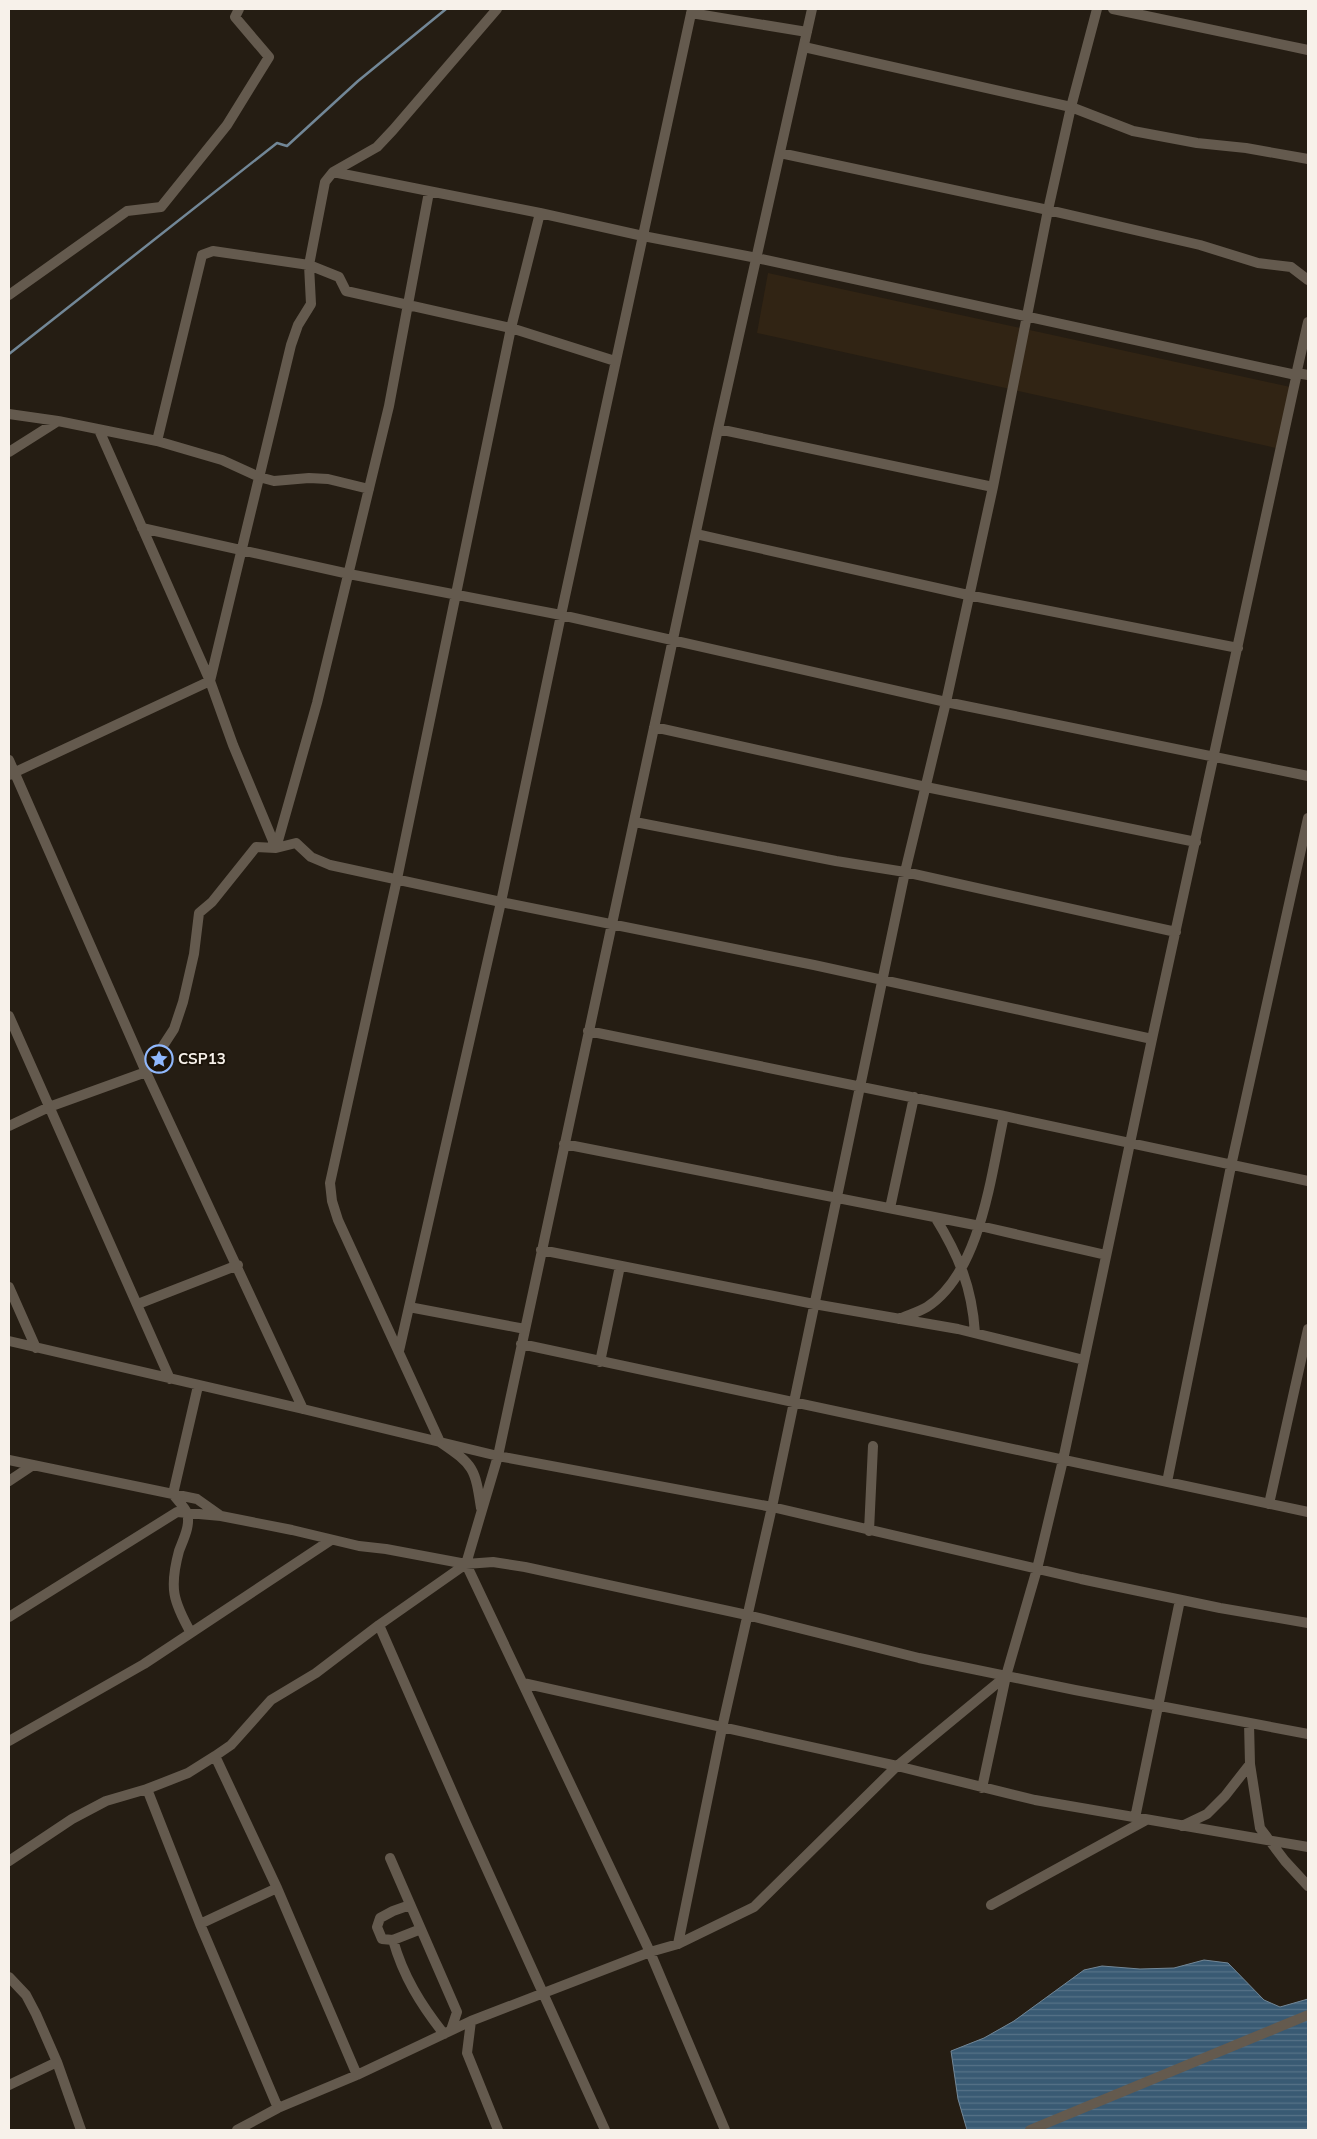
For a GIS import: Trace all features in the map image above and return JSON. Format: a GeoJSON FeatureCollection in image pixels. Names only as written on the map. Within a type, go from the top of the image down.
{"type":"FeatureCollection","features":[{"type":"Feature","properties":{"kind":"street"},"geometry":{"type":"LineString","coordinates":[[9,295],[127,211],[161,207],[203,155],[227,125],[269,57],[235,17],[239,9]]}},
{"type":"Feature","properties":{"kind":"street"},"geometry":{"type":"LineString","coordinates":[[210,681],[291,345],[298,325],[310,304],[309,265],[325,182],[333,172],[377,146],[393,130],[497,9]]}},
{"type":"Feature","properties":{"kind":"street"},"geometry":{"type":"LineString","coordinates":[[9,1861],[72,1819],[106,1801],[147,1789],[188,1773],[232,1745],[271,1700],[316,1673],[379,1625],[466,1564],[498,1456],[588,1031],[635,822],[672,640],[812,9]]}},
{"type":"Feature","properties":{"kind":"street"},"geometry":{"type":"LineString","coordinates":[[678,1944],[722,1728],[772,1508],[905,872],[946,702],[993,486],[1048,210],[1071,107],[1097,9]]}},
{"type":"Feature","properties":{"kind":"street"},"geometry":{"type":"LineString","coordinates":[[1112,9],[1308,50]]}},
{"type":"Feature","properties":{"kind":"street"},"geometry":{"type":"LineString","coordinates":[[400,1351],[501,902],[615,361],[692,11],[807,32]]}},
{"type":"Feature","properties":{"kind":"street"},"geometry":{"type":"LineString","coordinates":[[804,47],[1071,107],[1133,131],[1197,143],[1246,148],[1308,159]]}},
{"type":"Feature","properties":{"kind":"street"},"geometry":{"type":"LineString","coordinates":[[780,153],[1048,210],[1200,245],[1258,263],[1291,267],[1308,280]]}},
{"type":"Feature","properties":{"kind":"street"},"geometry":{"type":"LineString","coordinates":[[333,172],[540,212],[644,236],[757,258],[1026,317],[1308,375]]}},
{"type":"Feature","properties":{"kind":"street"},"geometry":{"type":"LineString","coordinates":[[276,848],[317,703],[350,574],[368,489],[389,406],[429,192]]}},
{"type":"Feature","properties":{"kind":"street"},"geometry":{"type":"LineString","coordinates":[[481,1512],[477,1478],[465,1459],[440,1442],[400,1351],[338,1220],[332,1201],[330,1183],[397,879],[454,594],[511,328],[540,212]]}},
{"type":"Feature","properties":{"kind":"street"},"geometry":{"type":"LineString","coordinates":[[157,441],[202,255],[213,251],[309,265],[339,277],[346,291],[511,328],[615,361]]}},
{"type":"Feature","properties":{"kind":"street"},"geometry":{"type":"LineString","coordinates":[[982,1788],[1006,1676],[1037,1569],[1063,1460],[1308,322]]}},
{"type":"Feature","properties":{"kind":"street"},"geometry":{"type":"LineString","coordinates":[[9,414],[58,421],[157,441],[222,460],[259,477],[274,481],[309,478],[328,479],[368,489]]}},
{"type":"Feature","properties":{"kind":"street"},"geometry":{"type":"LineString","coordinates":[[9,452],[58,421]]}},
{"type":"Feature","properties":{"kind":"street"},"geometry":{"type":"LineString","coordinates":[[718,429],[993,486]]}},
{"type":"Feature","properties":{"kind":"street"},"geometry":{"type":"LineString","coordinates":[[99,430],[210,681],[232,745],[276,848]]}},
{"type":"Feature","properties":{"kind":"street"},"geometry":{"type":"LineString","coordinates":[[142,528],[350,574],[561,615],[946,702],[1214,755],[1308,776]]}},
{"type":"Feature","properties":{"kind":"street"},"geometry":{"type":"LineString","coordinates":[[696,534],[968,596],[1238,648]]}},
{"type":"Feature","properties":{"kind":"street"},"geometry":{"type":"LineString","coordinates":[[11,774],[210,681]]}},
{"type":"Feature","properties":{"kind":"street"},"geometry":{"type":"LineString","coordinates":[[654,727],[1196,842]]}},
{"type":"Feature","properties":{"kind":"street"},"geometry":{"type":"LineString","coordinates":[[9,760],[11,774],[146,1072],[238,1265],[303,1409]]}},
{"type":"Feature","properties":{"kind":"street"},"geometry":{"type":"LineString","coordinates":[[1166,1482],[1231,1166],[1308,818]]}},
{"type":"Feature","properties":{"kind":"street"},"geometry":{"type":"LineString","coordinates":[[635,822],[826,859],[905,872],[1176,932]]}},
{"type":"Feature","properties":{"kind":"street"},"geometry":{"type":"LineString","coordinates":[[9,1126],[49,1107],[146,1072],[174,1029],[183,1002],[194,954],[199,913],[212,902],[256,847],[276,848],[296,843],[311,857],[330,865],[882,980],[1152,1040]]}},
{"type":"Feature","properties":{"kind":"street"},"geometry":{"type":"LineString","coordinates":[[9,1016],[170,1379]]}},
{"type":"Feature","properties":{"kind":"street"},"geometry":{"type":"LineString","coordinates":[[588,1031],[914,1097],[1308,1182]]}},
{"type":"Feature","properties":{"kind":"street"},"geometry":{"type":"LineString","coordinates":[[890,1208],[914,1097]]}},
{"type":"Feature","properties":{"kind":"street"},"geometry":{"type":"LineString","coordinates":[[899,1319],[928,1306],[952,1283],[962,1269],[980,1226],[1004,1116]]}},
{"type":"Feature","properties":{"kind":"street"},"geometry":{"type":"LineString","coordinates":[[564,1144],[980,1226],[1106,1255]]}},
{"type":"Feature","properties":{"kind":"street"},"geometry":{"type":"LineString","coordinates":[[936,1217],[955,1249],[962,1269],[974,1308],[975,1333]]}},
{"type":"Feature","properties":{"kind":"street"},"geometry":{"type":"LineString","coordinates":[[541,1250],[814,1304],[975,1333],[1084,1360]]}},
{"type":"Feature","properties":{"kind":"street"},"geometry":{"type":"LineString","coordinates":[[138,1304],[238,1265]]}},
{"type":"Feature","properties":{"kind":"street"},"geometry":{"type":"LineString","coordinates":[[600,1362],[620,1266]]}},
{"type":"Feature","properties":{"kind":"street"},"geometry":{"type":"LineString","coordinates":[[9,1287],[36,1348]]}},
{"type":"Feature","properties":{"kind":"street"},"geometry":{"type":"LineString","coordinates":[[409,1307],[525,1329]]}},
{"type":"Feature","properties":{"kind":"street"},"geometry":{"type":"LineString","coordinates":[[1269,1504],[1308,1330]]}},
{"type":"Feature","properties":{"kind":"street"},"geometry":{"type":"LineString","coordinates":[[9,1341],[498,1456],[772,1508],[1180,1600],[1308,1624]]}},
{"type":"Feature","properties":{"kind":"street"},"geometry":{"type":"LineString","coordinates":[[522,1344],[793,1404],[871,1418],[1308,1512]]}},
{"type":"Feature","properties":{"kind":"street"},"geometry":{"type":"LineString","coordinates":[[191,1633],[177,1607],[173,1581],[188,1527],[187,1513],[173,1494],[198,1386]]}},
{"type":"Feature","properties":{"kind":"street"},"geometry":{"type":"LineString","coordinates":[[869,1531],[873,1446]]}},
{"type":"Feature","properties":{"kind":"street"},"geometry":{"type":"LineString","coordinates":[[9,1460],[197,1499],[221,1516]]}},
{"type":"Feature","properties":{"kind":"street"},"geometry":{"type":"LineString","coordinates":[[9,1481],[33,1465]]}},
{"type":"Feature","properties":{"kind":"street"},"geometry":{"type":"LineString","coordinates":[[9,1617],[176,1512],[221,1516],[359,1546],[386,1549],[466,1564],[493,1562],[525,1567],[747,1615],[919,1658],[1308,1734]]}},
{"type":"Feature","properties":{"kind":"street"},"geometry":{"type":"LineString","coordinates":[[9,1741],[144,1664],[331,1540]]}},
{"type":"Feature","properties":{"kind":"street"},"geometry":{"type":"LineString","coordinates":[[466,1564],[650,1952],[725,2130]]}},
{"type":"Feature","properties":{"kind":"street"},"geometry":{"type":"LineString","coordinates":[[1134,1818],[1180,1600]]}},
{"type":"Feature","properties":{"kind":"street"},"geometry":{"type":"LineString","coordinates":[[379,1625],[542,1993],[605,2130]]}},
{"type":"Feature","properties":{"kind":"street"},"geometry":{"type":"LineString","coordinates":[[237,2130],[278,2108],[358,2076],[471,2021],[650,1952],[678,1944],[754,1906],[897,1766],[1006,1676]]}},
{"type":"Feature","properties":{"kind":"street"},"geometry":{"type":"LineString","coordinates":[[524,1683],[897,1766],[982,1788],[1134,1818],[1308,1848]]}},
{"type":"Feature","properties":{"kind":"street"},"geometry":{"type":"LineString","coordinates":[[1249,1723],[1250,1764],[1260,1828],[1308,1886]]}},
{"type":"Feature","properties":{"kind":"street"},"geometry":{"type":"LineString","coordinates":[[215,1756],[277,1888],[358,2076]]}},
{"type":"Feature","properties":{"kind":"street"},"geometry":{"type":"LineString","coordinates":[[1182,1826],[1207,1814],[1225,1796],[1250,1764]]}},
{"type":"Feature","properties":{"kind":"street"},"geometry":{"type":"LineString","coordinates":[[147,1789],[200,1924],[278,2108]]}},
{"type":"Feature","properties":{"kind":"street"},"geometry":{"type":"LineString","coordinates":[[991,1905],[1146,1820]]}},
{"type":"Feature","properties":{"kind":"street"},"geometry":{"type":"LineString","coordinates":[[390,1858],[457,2012],[448,2032]]}},
{"type":"Feature","properties":{"kind":"street"},"geometry":{"type":"LineString","coordinates":[[200,1924],[277,1888]]}},
{"type":"Feature","properties":{"kind":"street"},"geometry":{"type":"LineString","coordinates":[[410,1905],[380,1918],[377,1927],[382,1939],[393,1940],[421,1929]]}},
{"type":"Feature","properties":{"kind":"street"},"geometry":{"type":"LineString","coordinates":[[393,1940],[416,1997],[448,2032]]}},
{"type":"Feature","properties":{"kind":"street"},"geometry":{"type":"LineString","coordinates":[[9,1977],[26,1995],[57,2062],[81,2130]]}},
{"type":"Feature","properties":{"kind":"street"},"geometry":{"type":"LineString","coordinates":[[1030,2130],[1308,2015]]}},
{"type":"Feature","properties":{"kind":"street"},"geometry":{"type":"LineString","coordinates":[[471,2021],[467,2052],[498,2130]]}},
{"type":"Feature","properties":{"kind":"street"},"geometry":{"type":"LineString","coordinates":[[9,2086],[57,2062]]}},
{"type":"Feature","properties":{"kind":"shaded area"},"geometry":{"type":"Polygon","coordinates":[[[768,273],[1295,388],[1276,448],[757,333],[768,273]]]}},
{"type":"Feature","properties":{"kind":"water"},"geometry":{"type":"Polygon","coordinates":[[[1204,1960],[1228,1963],[1264,2000],[1280,2007],[1308,1999],[1308,2130],[967,2130],[958,2099],[951,2051],[984,2038],[1014,2021],[1084,1970],[1102,1966],[1140,1969],[1174,1968],[1204,1960]]]}},
{"type":"Feature","properties":{"kind":"waterway"},"geometry":{"type":"LineString","coordinates":[[9,354],[277,143],[287,146],[358,81],[446,9]]}},
{"type":"Feature","properties":{"kind":"place","name":"CSP13"},"geometry":{"type":"Point","coordinates":[159,1059]}}]}
